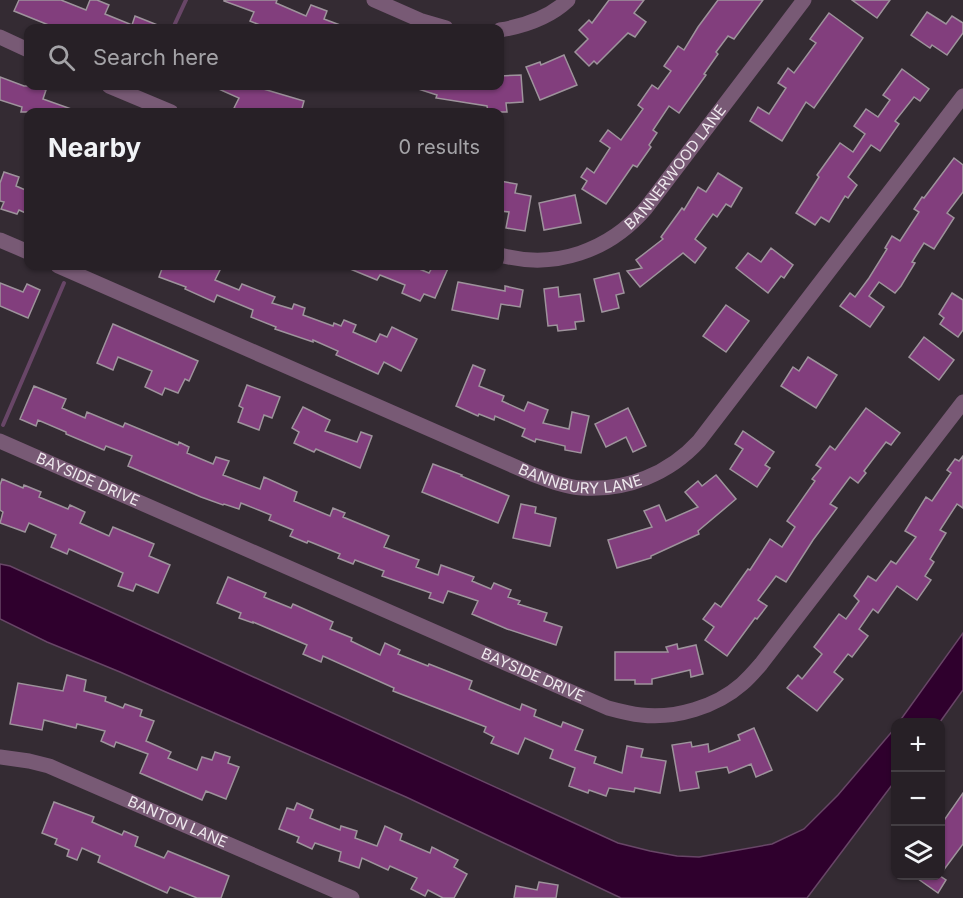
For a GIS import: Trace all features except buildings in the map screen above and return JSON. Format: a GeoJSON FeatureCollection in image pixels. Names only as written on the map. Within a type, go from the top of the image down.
{"type":"FeatureCollection","features":[{"type":"Feature","properties":{"kind":"street"},"geometry":{"type":"LineString","coordinates":[[374,0],[432,24]]}},
{"type":"Feature","properties":{"kind":"street"},"geometry":{"type":"LineString","coordinates":[[504,29],[542,18],[568,0]]}},
{"type":"Feature","properties":{"kind":"street","name":"BANNERWOOD LANE"},"geometry":{"type":"LineString","coordinates":[[504,256],[526,260],[559,259],[592,249],[623,231],[646,208],[804,0]]}},
{"type":"Feature","properties":{"kind":"street"},"geometry":{"type":"LineString","coordinates":[[0,38],[24,48]]}},
{"type":"Feature","properties":{"kind":"street"},"geometry":{"type":"LineString","coordinates":[[119,90],[161,108]]}},
{"type":"Feature","properties":{"kind":"street","name":"BANNBURY LANE"},"geometry":{"type":"LineString","coordinates":[[67,270],[532,474],[581,488],[621,485],[648,478],[672,465],[699,441],[963,96]]}},
{"type":"Feature","properties":{"kind":"street"},"geometry":{"type":"LineString","coordinates":[[0,240],[24,250]]}},
{"type":"Feature","properties":{"kind":"street","name":"BAYSIDE DRIVE"},"geometry":{"type":"LineString","coordinates":[[0,441],[608,708],[642,716],[658,716],[705,706],[742,684],[761,664],[963,402]]}},
{"type":"Feature","properties":{"kind":"street","name":"BANTON LANE"},"geometry":{"type":"LineString","coordinates":[[0,757],[29,760],[60,771],[352,898]]}},
{"type":"Feature","properties":{"kind":"shaded area"},"geometry":{"type":"Polygon","coordinates":[[[0,564],[10,566],[618,843],[650,851],[699,857],[772,844],[804,829],[838,795],[891,733],[891,786],[807,898],[621,898],[406,797],[47,642],[0,619],[0,564]]]}},
{"type":"Feature","properties":{"kind":"shaded area"},"geometry":{"type":"Polygon","coordinates":[[[963,633],[963,690],[943,718],[902,718],[963,633]]]}},
{"type":"Feature","properties":{"kind":"waterway"},"geometry":{"type":"LineString","coordinates":[[175,24],[186,0]]}},
{"type":"Feature","properties":{"kind":"waterway"},"geometry":{"type":"LineString","coordinates":[[3,425],[64,283]]}}]}
